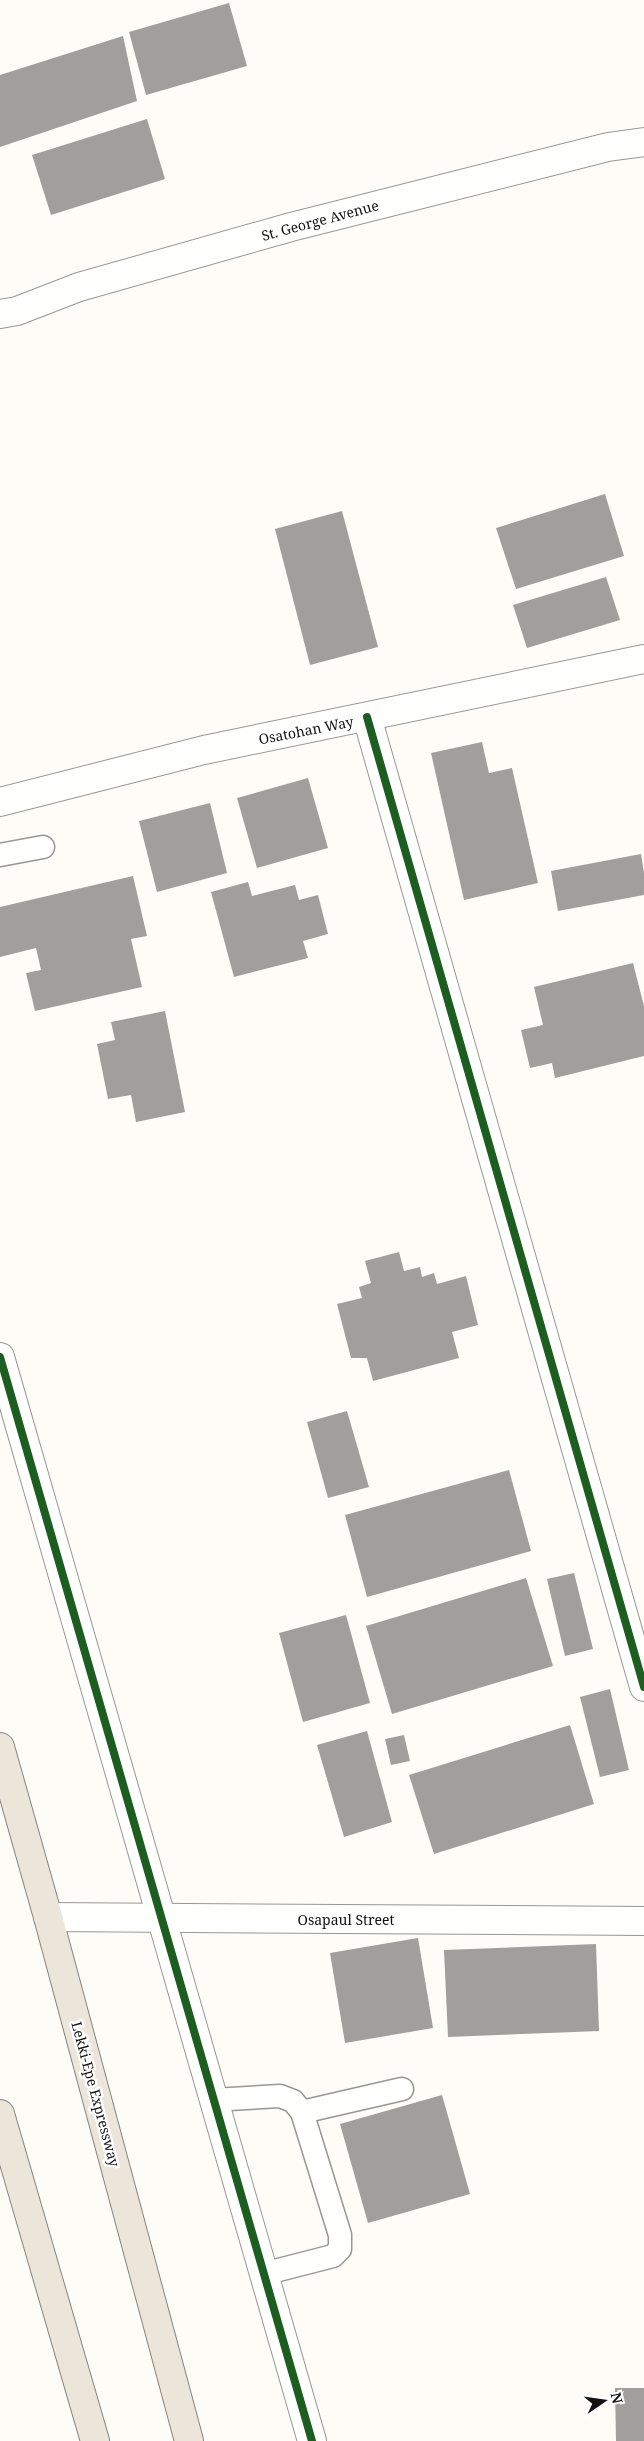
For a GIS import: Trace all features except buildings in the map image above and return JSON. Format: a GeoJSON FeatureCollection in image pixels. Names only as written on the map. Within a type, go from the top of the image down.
{"type":"FeatureCollection","features":[{"type":"Feature","properties":{"kind":"highway","name":"Lekki-Epe Expressway"},"geometry":{"type":"LineString","coordinates":[[0,1747],[48,1917],[189,2441]]}},
{"type":"Feature","properties":{"kind":"highway"},"geometry":{"type":"LineString","coordinates":[[0,2114],[95,2441]]}},
{"type":"Feature","properties":{"kind":"street","name":"St. George Avenue"},"geometry":{"type":"LineString","coordinates":[[0,314],[17,311],[79,287],[291,227],[608,147],[644,142]]}},
{"type":"Feature","properties":{"kind":"street","name":"Osatohan Way"},"geometry":{"type":"LineString","coordinates":[[0,802],[204,750],[644,659]]}},
{"type":"Feature","properties":{"kind":"street"},"geometry":{"type":"LineString","coordinates":[[366,717],[644,1687]]}},
{"type":"Feature","properties":{"kind":"street"},"geometry":{"type":"LineString","coordinates":[[0,1357],[212,2100],[312,2441]]}},
{"type":"Feature","properties":{"kind":"street","name":"Osapaul Street"},"geometry":{"type":"LineString","coordinates":[[48,1917],[644,1921]]}},
{"type":"Feature","properties":{"kind":"lane"},"geometry":{"type":"LineString","coordinates":[[0,855],[43,847]]}},
{"type":"Feature","properties":{"kind":"lane"},"geometry":{"type":"LineString","coordinates":[[302,2112],[402,2089]]}},
{"type":"Feature","properties":{"kind":"lane"},"geometry":{"type":"LineString","coordinates":[[212,2100],[280,2096],[292,2101],[302,2112],[340,2235],[340,2249],[333,2256],[263,2274]]}},
{"type":"Feature","properties":{"kind":"cycle path"},"geometry":{"type":"LineString","coordinates":[[367,717],[644,1687]]}},
{"type":"Feature","properties":{"kind":"cycle path"},"geometry":{"type":"LineString","coordinates":[[0,1357],[312,2441]]}}]}
